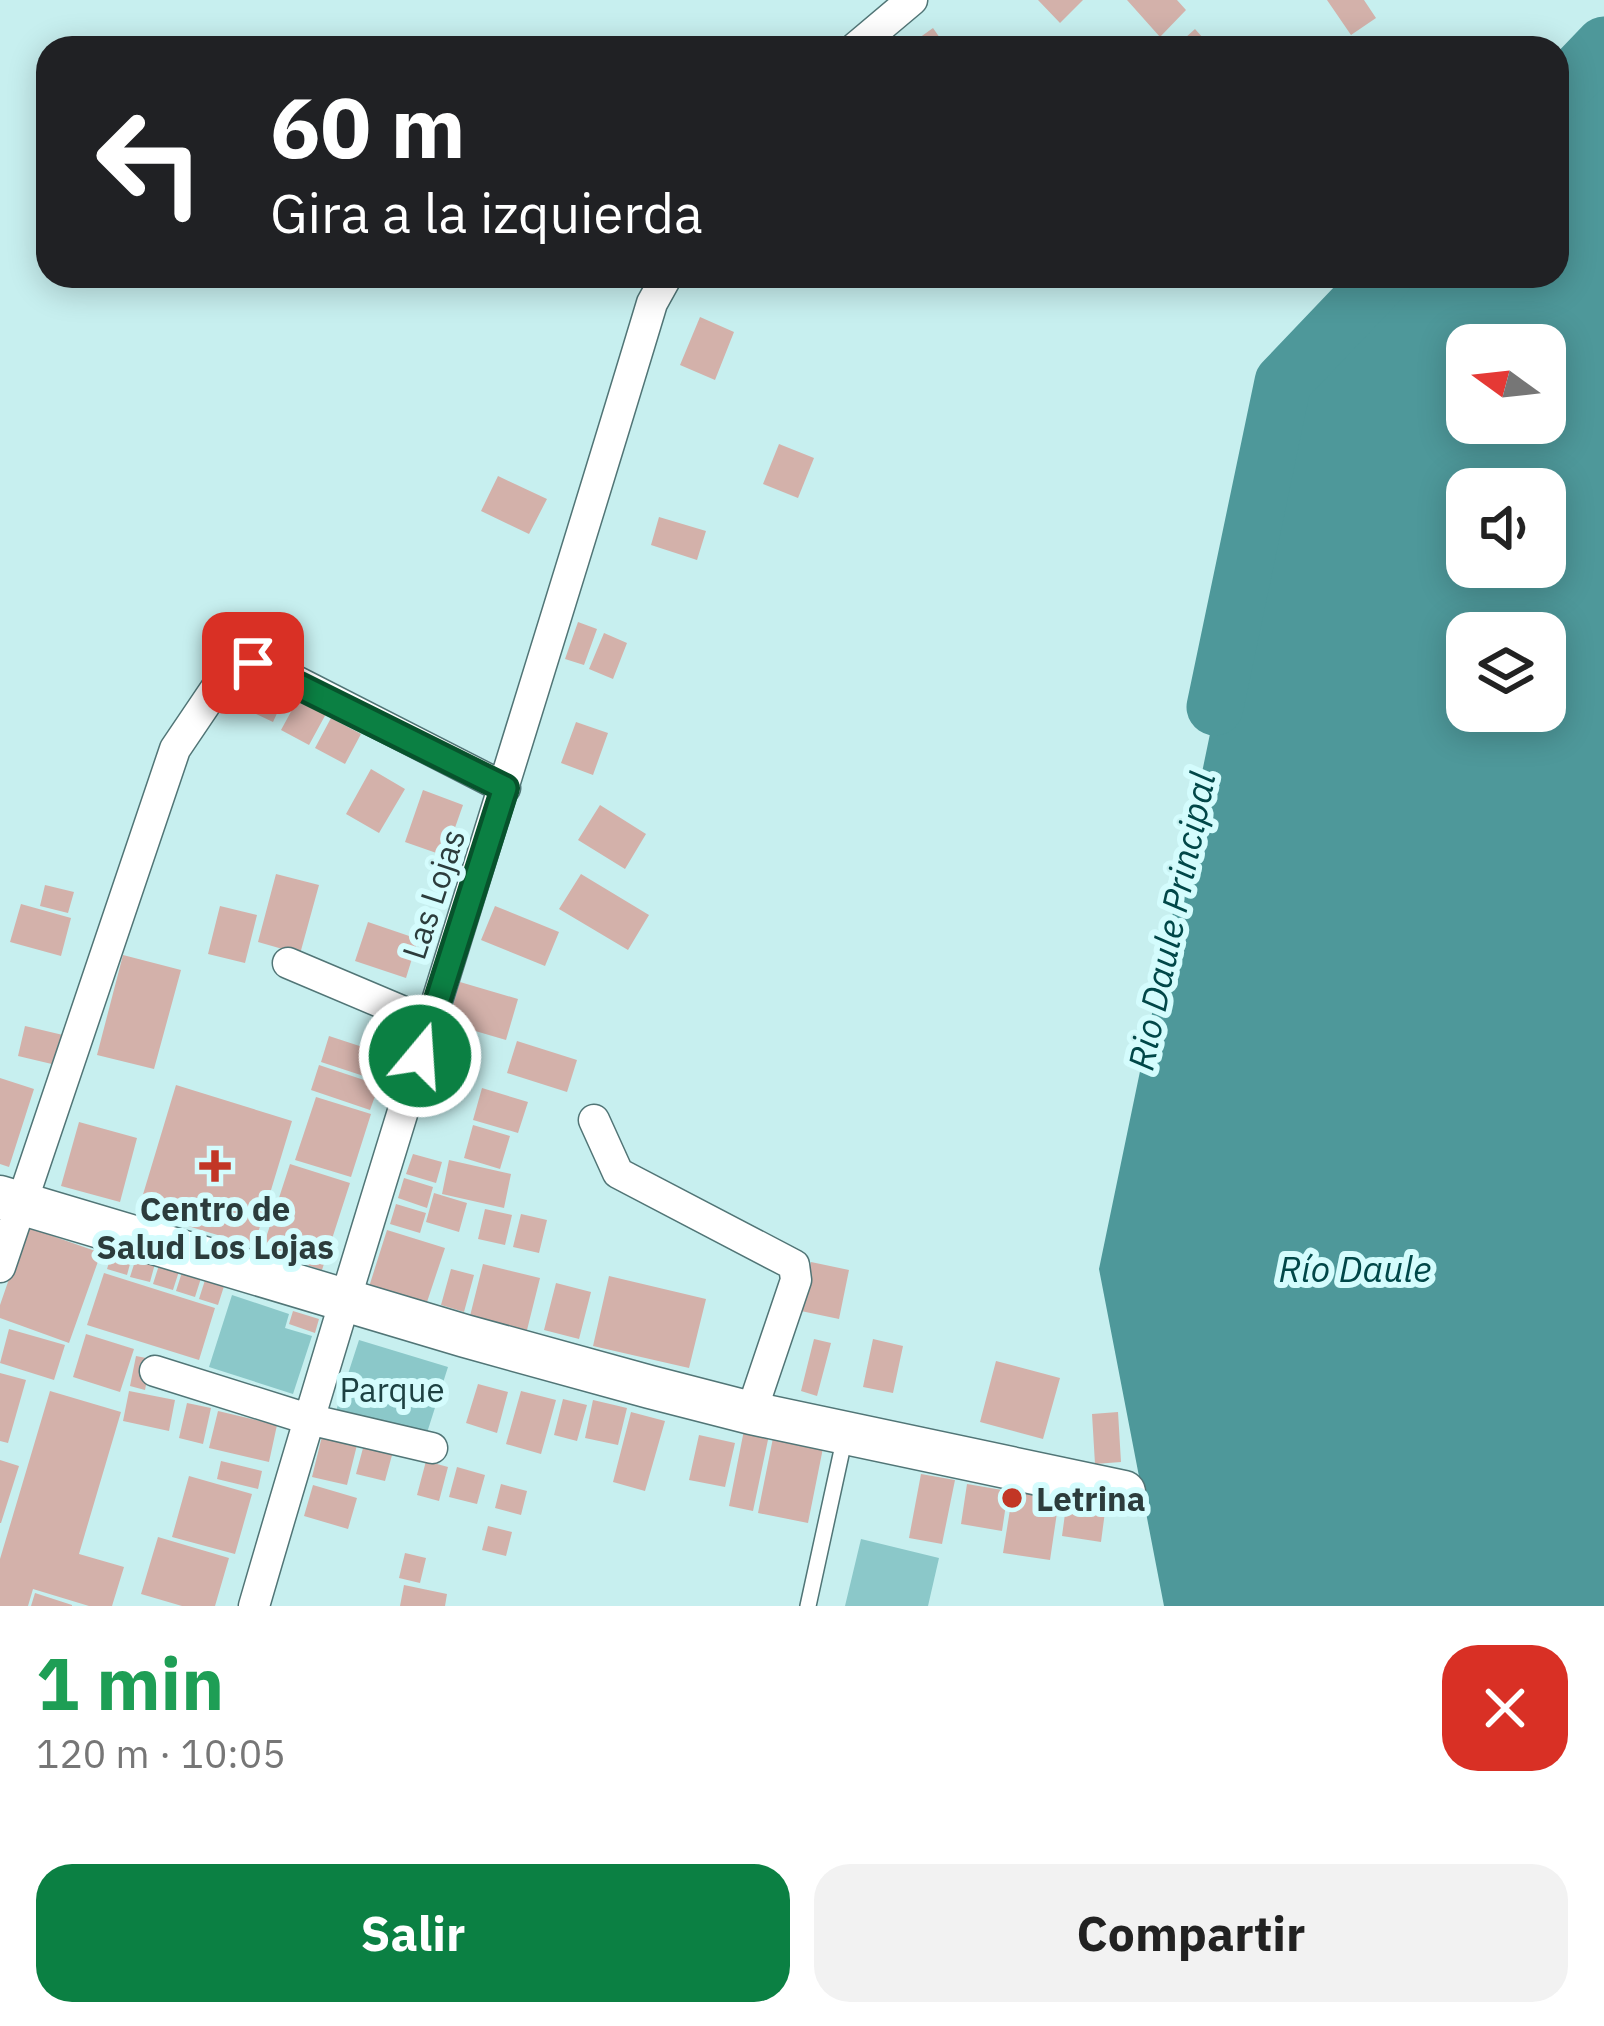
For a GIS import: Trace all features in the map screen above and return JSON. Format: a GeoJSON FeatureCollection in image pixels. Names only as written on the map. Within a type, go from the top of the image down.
{"type":"FeatureCollection","features":[{"type":"Feature","properties":{"kind":"street"},"geometry":{"type":"LineString","coordinates":[[869,36],[912,0]]}},
{"type":"Feature","properties":{"kind":"street","name":"Las Lojas"},"geometry":{"type":"LineString","coordinates":[[254,1606],[342,1300],[660,288]]}},
{"type":"Feature","properties":{"kind":"street"},"geometry":{"type":"LineString","coordinates":[[0,1267],[10,1201],[175,749],[225,675],[253,663],[280,673],[505,788]]}},
{"type":"Feature","properties":{"kind":"street"},"geometry":{"type":"LineString","coordinates":[[288,963],[430,1023]]}},
{"type":"Feature","properties":{"kind":"street"},"geometry":{"type":"LineString","coordinates":[[594,1120],[618,1173],[794,1265],[796,1280],[751,1413]]}},
{"type":"Feature","properties":{"kind":"street"},"geometry":{"type":"LineString","coordinates":[[10,1201],[342,1300],[751,1413],[1124,1492]]}},
{"type":"Feature","properties":{"kind":"street"},"geometry":{"type":"LineString","coordinates":[[155,1371],[308,1419],[432,1448]]}},
{"type":"Feature","properties":{"kind":"lane"},"geometry":{"type":"LineString","coordinates":[[808,1606],[846,1433]]}},
{"type":"Feature","properties":{"kind":"green space"},"geometry":{"type":"Polygon","coordinates":[[[232,1295],[289,1314],[285,1328],[312,1336],[293,1394],[209,1367],[232,1295]]]}},
{"type":"Feature","properties":{"kind":"green space","name":"Parque"},"geometry":{"type":"Polygon","coordinates":[[[359,1340],[448,1367],[425,1439],[336,1411],[359,1340]]]}},
{"type":"Feature","properties":{"kind":"green space"},"geometry":{"type":"Polygon","coordinates":[[[861,1539],[939,1558],[928,1606],[845,1606],[861,1539]]]}},
{"type":"Feature","properties":{"kind":"water","name":"Río Daule"},"geometry":{"type":"Polygon","coordinates":[[[1604,45],[1604,1606],[1164,1606],[1099,1269],[1283,382],[1373,288],[1569,288],[1569,81],[1604,45]]]}},
{"type":"Feature","properties":{"kind":"building"},"geometry":{"type":"Polygon","coordinates":[[[1038,0],[1083,0],[1060,23],[1038,0]]]}},
{"type":"Feature","properties":{"kind":"building"},"geometry":{"type":"Polygon","coordinates":[[[1127,0],[1177,0],[1186,10],[1159,36],[1127,0]]]}},
{"type":"Feature","properties":{"kind":"building"},"geometry":{"type":"Polygon","coordinates":[[[1327,0],[1364,0],[1376,18],[1351,35],[1327,0]]]}},
{"type":"Feature","properties":{"kind":"building"},"geometry":{"type":"Polygon","coordinates":[[[700,317],[734,332],[715,380],[680,365],[700,317]]]}},
{"type":"Feature","properties":{"kind":"building"},"geometry":{"type":"Polygon","coordinates":[[[779,444],[814,458],[798,498],[763,484],[779,444]]]}},
{"type":"Feature","properties":{"kind":"building"},"geometry":{"type":"Polygon","coordinates":[[[498,476],[547,499],[529,534],[481,511],[498,476]]]}},
{"type":"Feature","properties":{"kind":"building"},"geometry":{"type":"Polygon","coordinates":[[[659,517],[706,531],[697,560],[651,545],[659,517]]]}},
{"type":"Feature","properties":{"kind":"building"},"geometry":{"type":"Polygon","coordinates":[[[578,622],[597,629],[584,665],[565,659],[578,622]]]}},
{"type":"Feature","properties":{"kind":"building"},"geometry":{"type":"Polygon","coordinates":[[[604,633],[627,643],[613,679],[589,669],[604,633]]]}},
{"type":"Feature","properties":{"kind":"building"},"geometry":{"type":"Polygon","coordinates":[[[255,679],[286,694],[273,722],[241,707],[255,679]]]}},
{"type":"Feature","properties":{"kind":"building"},"geometry":{"type":"Polygon","coordinates":[[[299,697],[327,712],[309,745],[281,730],[299,697]]]}},
{"type":"Feature","properties":{"kind":"building"},"geometry":{"type":"Polygon","coordinates":[[[331,718],[361,734],[345,764],[315,748],[331,718]]]}},
{"type":"Feature","properties":{"kind":"building"},"geometry":{"type":"Polygon","coordinates":[[[576,722],[608,733],[593,775],[561,763],[576,722]]]}},
{"type":"Feature","properties":{"kind":"building"},"geometry":{"type":"Polygon","coordinates":[[[371,769],[405,789],[379,833],[346,814],[371,769]]]}},
{"type":"Feature","properties":{"kind":"building"},"geometry":{"type":"Polygon","coordinates":[[[423,790],[463,805],[445,856],[405,842],[423,790]]]}},
{"type":"Feature","properties":{"kind":"building"},"geometry":{"type":"Polygon","coordinates":[[[600,805],[646,834],[625,869],[578,840],[600,805]]]}},
{"type":"Feature","properties":{"kind":"building"},"geometry":{"type":"Polygon","coordinates":[[[276,874],[319,885],[300,954],[258,942],[276,874]]]}},
{"type":"Feature","properties":{"kind":"building"},"geometry":{"type":"Polygon","coordinates":[[[581,874],[649,915],[628,950],[559,909],[581,874]]]}},
{"type":"Feature","properties":{"kind":"building"},"geometry":{"type":"Polygon","coordinates":[[[45,885],[74,892],[68,913],[40,906],[45,885]]]}},
{"type":"Feature","properties":{"kind":"building"},"geometry":{"type":"Polygon","coordinates":[[[21,904],[71,918],[61,956],[10,942],[21,904]]]}},
{"type":"Feature","properties":{"kind":"building"},"geometry":{"type":"Polygon","coordinates":[[[220,906],[257,915],[245,963],[208,954],[220,906]]]}},
{"type":"Feature","properties":{"kind":"building"},"geometry":{"type":"Polygon","coordinates":[[[495,906],[559,932],[545,966],[481,940],[495,906]]]}},
{"type":"Feature","properties":{"kind":"building"},"geometry":{"type":"Polygon","coordinates":[[[368,922],[418,939],[406,978],[355,961],[368,922]]]}},
{"type":"Feature","properties":{"kind":"building"},"geometry":{"type":"Polygon","coordinates":[[[123,955],[181,970],[154,1069],[97,1055],[123,955]]]}},
{"type":"Feature","properties":{"kind":"building"},"geometry":{"type":"Polygon","coordinates":[[[460,982],[518,999],[506,1040],[448,1023],[460,982]]]}},
{"type":"Feature","properties":{"kind":"building"},"geometry":{"type":"Polygon","coordinates":[[[25,1026],[63,1035],[56,1065],[18,1056],[25,1026]]]}},
{"type":"Feature","properties":{"kind":"building"},"geometry":{"type":"Polygon","coordinates":[[[329,1036],[387,1055],[379,1081],[321,1062],[329,1036]]]}},
{"type":"Feature","properties":{"kind":"building"},"geometry":{"type":"Polygon","coordinates":[[[517,1041],[577,1060],[567,1092],[507,1073],[517,1041]]]}},
{"type":"Feature","properties":{"kind":"building"},"geometry":{"type":"Polygon","coordinates":[[[319,1065],[379,1085],[370,1110],[311,1090],[319,1065]]]}},
{"type":"Feature","properties":{"kind":"building"},"geometry":{"type":"Polygon","coordinates":[[[0,1078],[34,1089],[9,1167],[0,1164],[0,1078]]]}},
{"type":"Feature","properties":{"kind":"building","name":"Centro de Salud Los Lojas"},"geometry":{"type":"Polygon","coordinates":[[[176,1085],[292,1121],[254,1246],[138,1211],[176,1085]]]}},
{"type":"Feature","properties":{"kind":"building"},"geometry":{"type":"Polygon","coordinates":[[[482,1088],[528,1102],[518,1133],[473,1120],[482,1088]]]}},
{"type":"Feature","properties":{"kind":"building"},"geometry":{"type":"Polygon","coordinates":[[[316,1097],[371,1114],[351,1177],[295,1160],[316,1097]]]}},
{"type":"Feature","properties":{"kind":"building"},"geometry":{"type":"Polygon","coordinates":[[[79,1122],[137,1138],[120,1202],[61,1186],[79,1122]]]}},
{"type":"Feature","properties":{"kind":"building"},"geometry":{"type":"Polygon","coordinates":[[[473,1125],[510,1136],[500,1169],[464,1158],[473,1125]]]}},
{"type":"Feature","properties":{"kind":"building"},"geometry":{"type":"Polygon","coordinates":[[[413,1154],[442,1162],[436,1183],[406,1174],[413,1154]]]}},
{"type":"Feature","properties":{"kind":"building"},"geometry":{"type":"Polygon","coordinates":[[[449,1160],[511,1174],[504,1208],[442,1194],[449,1160]]]}},
{"type":"Feature","properties":{"kind":"building"},"geometry":{"type":"Polygon","coordinates":[[[290,1164],[350,1183],[322,1270],[262,1250],[290,1164]]]}},
{"type":"Feature","properties":{"kind":"building"},"geometry":{"type":"Polygon","coordinates":[[[404,1178],[433,1187],[427,1208],[398,1198],[404,1178]]]}},
{"type":"Feature","properties":{"kind":"building"},"geometry":{"type":"Polygon","coordinates":[[[434,1193],[467,1203],[459,1232],[426,1222],[434,1193]]]}},
{"type":"Feature","properties":{"kind":"building"},"geometry":{"type":"Polygon","coordinates":[[[396,1204],[426,1213],[420,1233],[390,1224],[396,1204]]]}},
{"type":"Feature","properties":{"kind":"building"},"geometry":{"type":"Polygon","coordinates":[[[485,1209],[512,1215],[505,1245],[478,1239],[485,1209]]]}},
{"type":"Feature","properties":{"kind":"building"},"geometry":{"type":"Polygon","coordinates":[[[521,1214],[547,1220],[539,1253],[513,1247],[521,1214]]]}},
{"type":"Feature","properties":{"kind":"building"},"geometry":{"type":"Polygon","coordinates":[[[27,1227],[101,1253],[69,1343],[0,1318],[0,1305],[27,1227]]]}},
{"type":"Feature","properties":{"kind":"building"},"geometry":{"type":"Polygon","coordinates":[[[387,1230],[445,1248],[425,1308],[368,1290],[387,1230]]]}},
{"type":"Feature","properties":{"kind":"building"},"geometry":{"type":"Polygon","coordinates":[[[114,1247],[133,1253],[127,1275],[107,1269],[114,1247]]]}},
{"type":"Feature","properties":{"kind":"building"},"geometry":{"type":"Polygon","coordinates":[[[137,1255],[156,1260],[150,1282],[130,1277],[137,1255]]]}},
{"type":"Feature","properties":{"kind":"building"},"geometry":{"type":"Polygon","coordinates":[[[160,1262],[180,1268],[173,1290],[153,1284],[160,1262]]]}},
{"type":"Feature","properties":{"kind":"building"},"geometry":{"type":"Polygon","coordinates":[[[811,1262],[849,1270],[839,1319],[801,1311],[811,1262]]]}},
{"type":"Feature","properties":{"kind":"building"},"geometry":{"type":"Polygon","coordinates":[[[483,1264],[540,1278],[527,1330],[470,1316],[483,1264]]]}},
{"type":"Feature","properties":{"kind":"building"},"geometry":{"type":"Polygon","coordinates":[[[183,1269],[202,1275],[195,1297],[176,1291],[183,1269]]]}},
{"type":"Feature","properties":{"kind":"building"},"geometry":{"type":"Polygon","coordinates":[[[451,1269],[474,1275],[464,1312],[441,1305],[451,1269]]]}},
{"type":"Feature","properties":{"kind":"building"},"geometry":{"type":"Polygon","coordinates":[[[104,1273],[215,1308],[199,1360],[87,1325],[104,1273]]]}},
{"type":"Feature","properties":{"kind":"building"},"geometry":{"type":"Polygon","coordinates":[[[609,1276],[706,1299],[689,1368],[593,1346],[609,1276]]]}},
{"type":"Feature","properties":{"kind":"building"},"geometry":{"type":"Polygon","coordinates":[[[206,1277],[225,1283],[218,1305],[199,1299],[206,1277]]]}},
{"type":"Feature","properties":{"kind":"building"},"geometry":{"type":"Polygon","coordinates":[[[556,1283],[591,1292],[579,1339],[544,1330],[556,1283]]]}},
{"type":"Feature","properties":{"kind":"building"},"geometry":{"type":"Polygon","coordinates":[[[293,1311],[319,1319],[315,1333],[289,1324],[293,1311]]]}},
{"type":"Feature","properties":{"kind":"building"},"geometry":{"type":"Polygon","coordinates":[[[9,1329],[65,1345],[54,1380],[0,1363],[9,1329]]]}},
{"type":"Feature","properties":{"kind":"building"},"geometry":{"type":"Polygon","coordinates":[[[86,1334],[134,1349],[120,1392],[73,1377],[86,1334]]]}},
{"type":"Feature","properties":{"kind":"building"},"geometry":{"type":"Polygon","coordinates":[[[814,1339],[831,1343],[817,1396],[801,1391],[814,1339]]]}},
{"type":"Feature","properties":{"kind":"building"},"geometry":{"type":"Polygon","coordinates":[[[873,1339],[903,1346],[893,1393],[863,1387],[873,1339]]]}},
{"type":"Feature","properties":{"kind":"building"},"geometry":{"type":"Polygon","coordinates":[[[136,1356],[151,1359],[145,1390],[130,1386],[136,1356]]]}},
{"type":"Feature","properties":{"kind":"building"},"geometry":{"type":"Polygon","coordinates":[[[996,1361],[1060,1378],[1043,1439],[980,1422],[996,1361]]]}},
{"type":"Feature","properties":{"kind":"building"},"geometry":{"type":"Polygon","coordinates":[[[0,1373],[26,1380],[8,1443],[0,1441],[0,1373]]]}},
{"type":"Feature","properties":{"kind":"building"},"geometry":{"type":"Polygon","coordinates":[[[478,1384],[508,1392],[497,1433],[466,1423],[478,1384]]]}},
{"type":"Feature","properties":{"kind":"building"},"geometry":{"type":"Polygon","coordinates":[[[50,1391],[121,1412],[79,1554],[124,1567],[112,1606],[89,1606],[33,1589],[28,1606],[0,1606],[0,1559],[50,1391]]]}},
{"type":"Feature","properties":{"kind":"building"},"geometry":{"type":"Polygon","coordinates":[[[129,1391],[175,1400],[169,1431],[123,1421],[129,1391]]]}},
{"type":"Feature","properties":{"kind":"building"},"geometry":{"type":"Polygon","coordinates":[[[521,1391],[556,1400],[541,1454],[506,1444],[521,1391]]]}},
{"type":"Feature","properties":{"kind":"building"},"geometry":{"type":"Polygon","coordinates":[[[563,1399],[587,1405],[577,1441],[554,1435],[563,1399]]]}},
{"type":"Feature","properties":{"kind":"building"},"geometry":{"type":"Polygon","coordinates":[[[593,1400],[627,1408],[618,1445],[585,1438],[593,1400]]]}},
{"type":"Feature","properties":{"kind":"building"},"geometry":{"type":"Polygon","coordinates":[[[187,1403],[211,1408],[203,1444],[179,1438],[187,1403]]]}},
{"type":"Feature","properties":{"kind":"building"},"geometry":{"type":"Polygon","coordinates":[[[218,1411],[277,1425],[269,1462],[209,1448],[218,1411]]]}},
{"type":"Feature","properties":{"kind":"building"},"geometry":{"type":"Polygon","coordinates":[[[631,1412],[665,1421],[645,1491],[613,1482],[631,1412]]]}},
{"type":"Feature","properties":{"kind":"building"},"geometry":{"type":"Polygon","coordinates":[[[1118,1412],[1121,1462],[1095,1464],[1092,1414],[1118,1412]]]}},
{"type":"Feature","properties":{"kind":"building"},"geometry":{"type":"Polygon","coordinates":[[[324,1428],[359,1437],[347,1485],[312,1477],[324,1428]]]}},
{"type":"Feature","properties":{"kind":"building"},"geometry":{"type":"Polygon","coordinates":[[[744,1430],[769,1435],[753,1511],[729,1506],[744,1430]]]}},
{"type":"Feature","properties":{"kind":"building"},"geometry":{"type":"Polygon","coordinates":[[[699,1435],[735,1443],[725,1487],[689,1480],[699,1435]]]}},
{"type":"Feature","properties":{"kind":"building"},"geometry":{"type":"Polygon","coordinates":[[[366,1437],[395,1444],[385,1481],[356,1474],[366,1437]]]}},
{"type":"Feature","properties":{"kind":"building"},"geometry":{"type":"Polygon","coordinates":[[[773,1438],[823,1448],[808,1523],[758,1513],[773,1438]]]}},
{"type":"Feature","properties":{"kind":"building"},"geometry":{"type":"Polygon","coordinates":[[[0,1460],[19,1466],[1,1523],[0,1523],[0,1460]]]}},
{"type":"Feature","properties":{"kind":"building"},"geometry":{"type":"Polygon","coordinates":[[[221,1461],[262,1471],[258,1489],[217,1479],[221,1461]]]}},
{"type":"Feature","properties":{"kind":"building"},"geometry":{"type":"Polygon","coordinates":[[[426,1461],[448,1467],[439,1501],[417,1495],[426,1461]]]}},
{"type":"Feature","properties":{"kind":"building"},"geometry":{"type":"Polygon","coordinates":[[[457,1467],[485,1475],[477,1504],[449,1497],[457,1467]]]}},
{"type":"Feature","properties":{"kind":"building"},"geometry":{"type":"Polygon","coordinates":[[[921,1474],[955,1480],[942,1544],[909,1538],[921,1474]]]}},
{"type":"Feature","properties":{"kind":"building"},"geometry":{"type":"Polygon","coordinates":[[[189,1476],[252,1494],[235,1554],[172,1537],[189,1476]]]}},
{"type":"Feature","properties":{"kind":"building"},"geometry":{"type":"Polygon","coordinates":[[[501,1484],[527,1491],[521,1515],[495,1508],[501,1484]]]}},
{"type":"Feature","properties":{"kind":"building"},"geometry":{"type":"Polygon","coordinates":[[[967,1484],[1008,1491],[1002,1531],[961,1524],[967,1484]]]}},
{"type":"Feature","properties":{"kind":"building"},"geometry":{"type":"Polygon","coordinates":[[[313,1485],[357,1498],[348,1529],[304,1516],[313,1485]]]}},
{"type":"Feature","properties":{"kind":"building"},"geometry":{"type":"Polygon","coordinates":[[[1013,1491],[1059,1499],[1050,1560],[1003,1553],[1013,1491]]]}},
{"type":"Feature","properties":{"kind":"building"},"geometry":{"type":"Polygon","coordinates":[[[1067,1499],[1106,1504],[1101,1542],[1062,1536],[1067,1499]]]}},
{"type":"Feature","properties":{"kind":"building"},"geometry":{"type":"Polygon","coordinates":[[[488,1526],[512,1532],[506,1556],[482,1550],[488,1526]]]}},
{"type":"Feature","properties":{"kind":"building"},"geometry":{"type":"Polygon","coordinates":[[[158,1537],[229,1558],[215,1606],[182,1606],[141,1594],[158,1537]]]}},
{"type":"Feature","properties":{"kind":"building"},"geometry":{"type":"Polygon","coordinates":[[[405,1553],[426,1558],[420,1583],[399,1578],[405,1553]]]}},
{"type":"Feature","properties":{"kind":"building"},"geometry":{"type":"Polygon","coordinates":[[[404,1585],[447,1594],[445,1606],[400,1606],[404,1585]]]}},
{"type":"Feature","properties":{"kind":"building"},"geometry":{"type":"Polygon","coordinates":[[[35,1593],[72,1605],[72,1606],[31,1606],[35,1593]]]}},
{"type":"Feature","properties":{"kind":"waterway","name":"Rio Daule Principal"},"geometry":{"type":"LineString","coordinates":[[1569,81],[1604,45]]}},
{"type":"Feature","properties":{"kind":"waterway","name":"Rio Daule Principal"},"geometry":{"type":"LineString","coordinates":[[1215,707],[1283,382],[1373,288]]}},
{"type":"Feature","properties":{"kind":"place","name":"Centro de Salud Los Lojas"},"geometry":{"type":"Point","coordinates":[215,1166]}},
{"type":"Feature","properties":{"kind":"place","name":"Letrina"},"geometry":{"type":"Point","coordinates":[1012,1498]}},
{"type":"Feature","properties":{"kind":"route"},"geometry":{"type":"LineString","coordinates":[[253,663],[505,788],[420,1056]]}}]}
